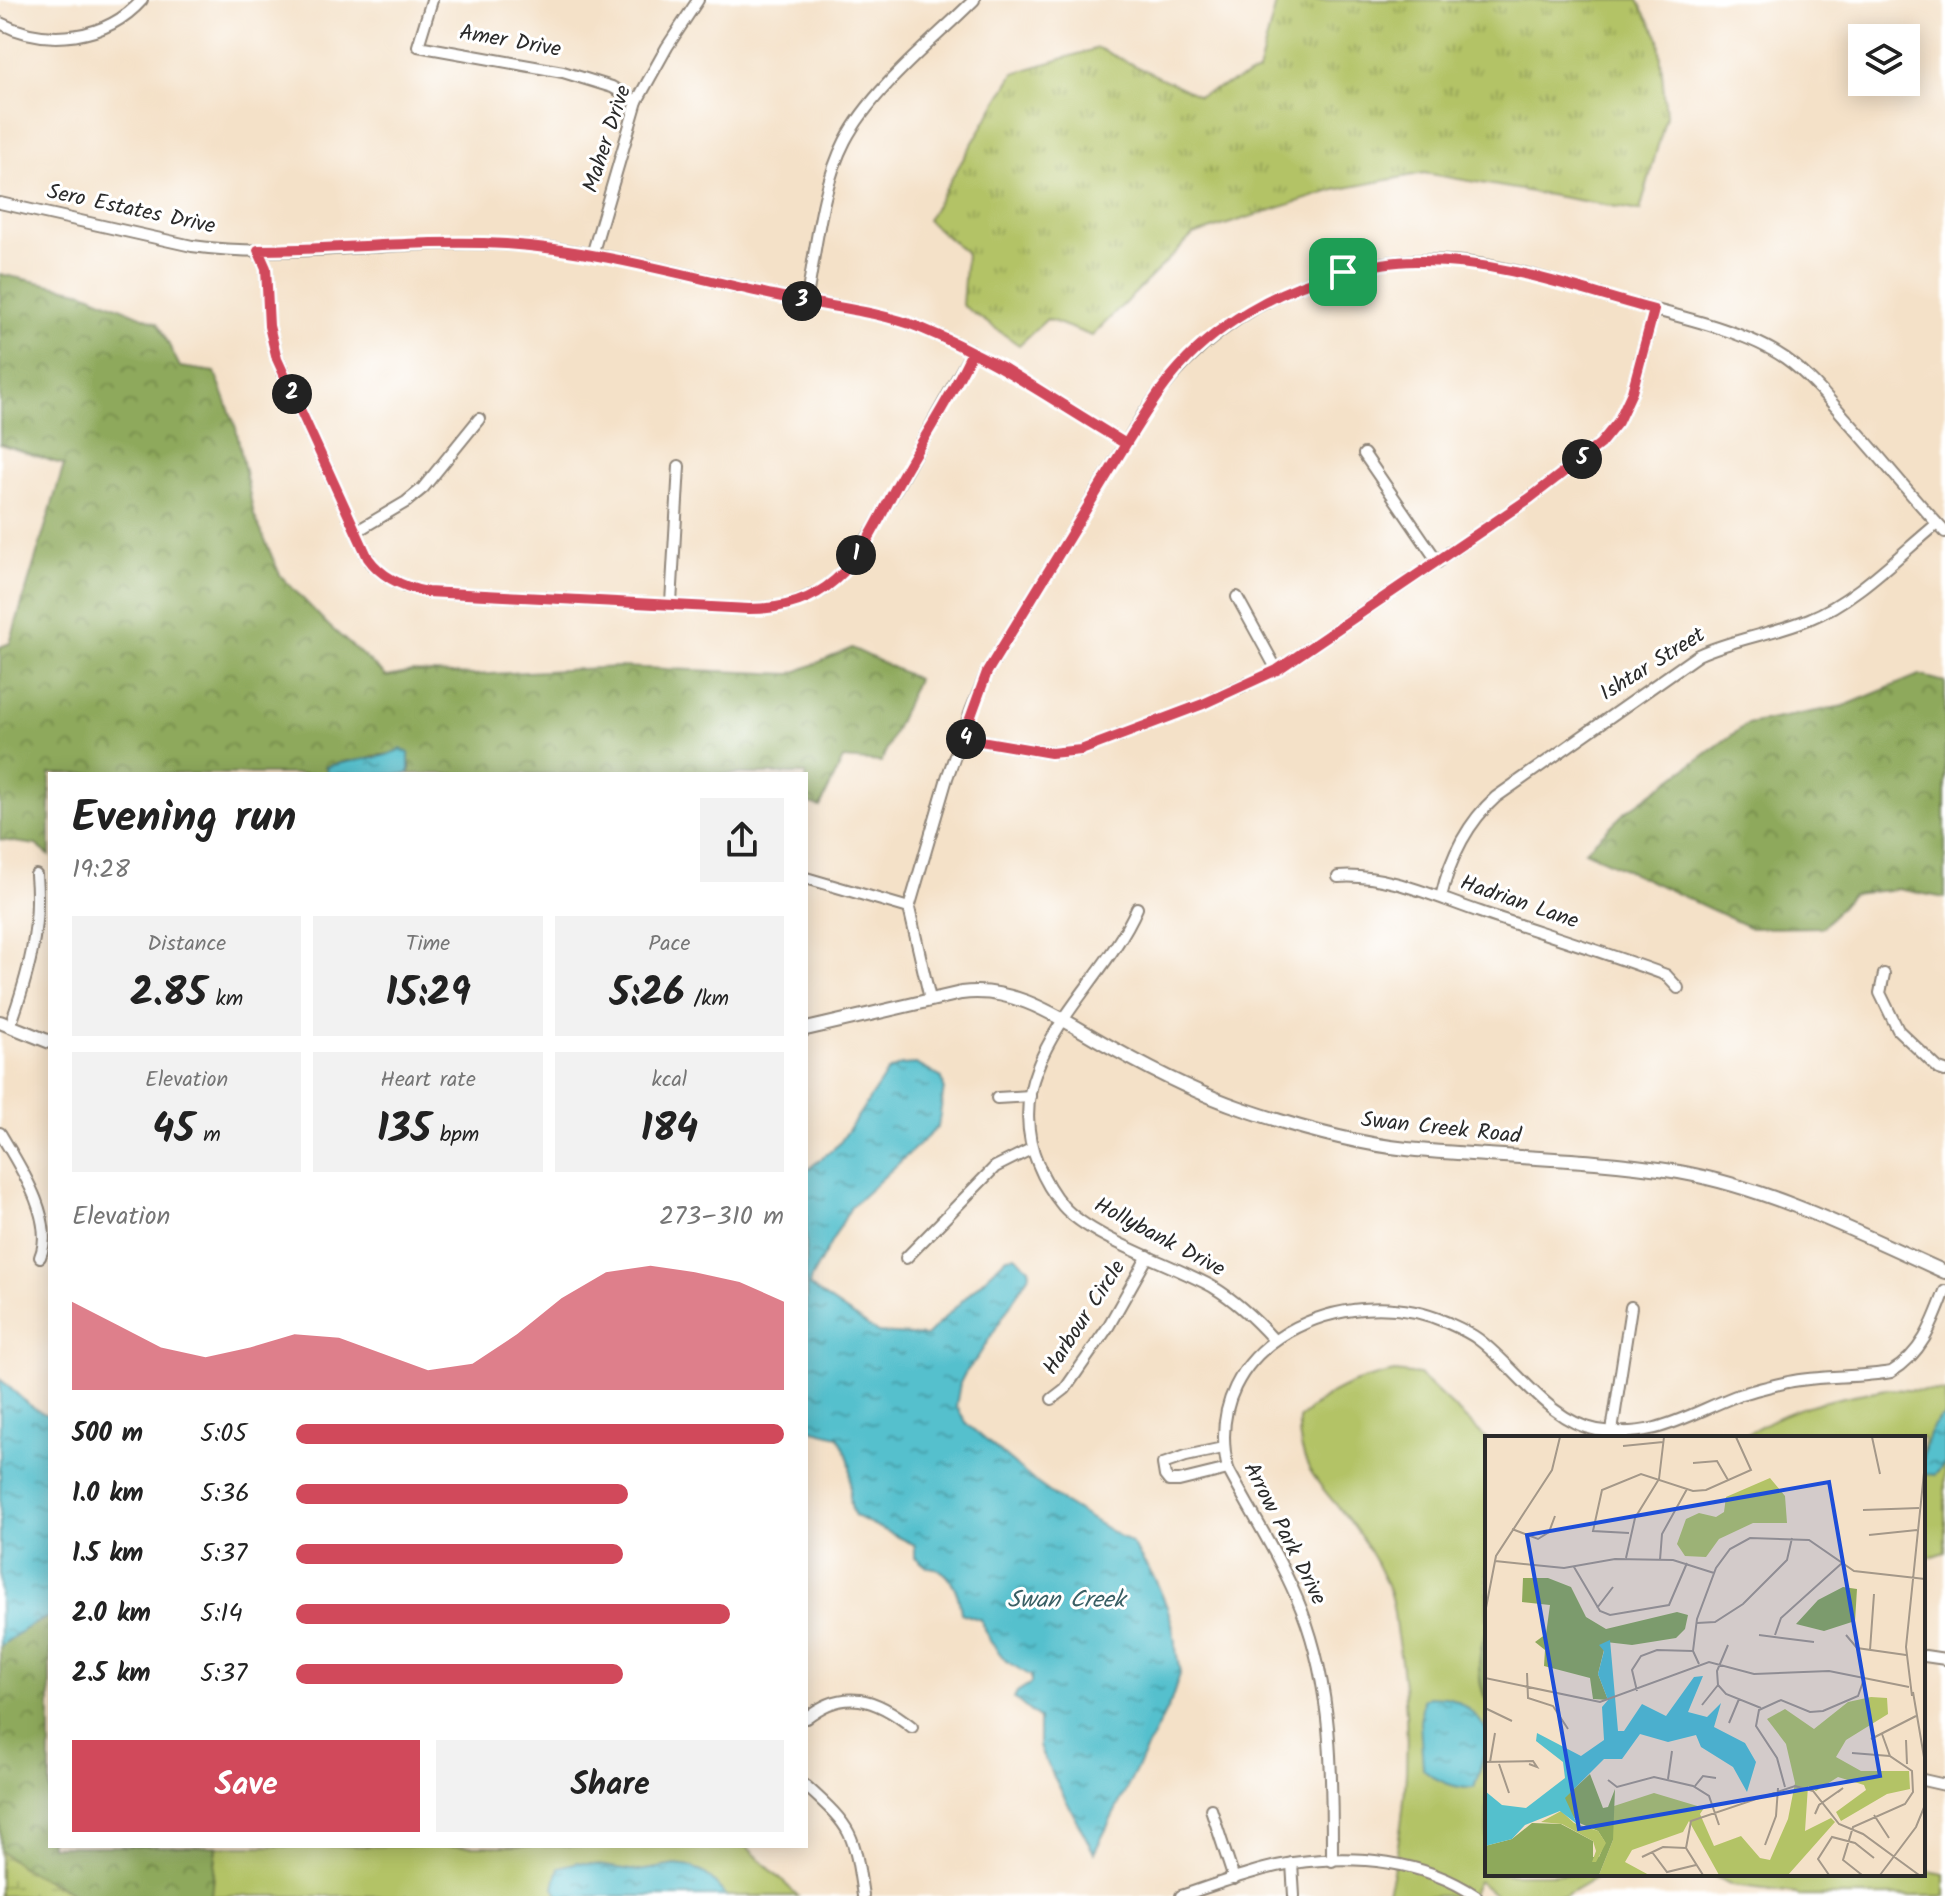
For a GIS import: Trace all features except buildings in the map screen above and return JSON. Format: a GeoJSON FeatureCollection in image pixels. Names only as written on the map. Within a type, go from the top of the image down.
{"type":"FeatureCollection","features":[{"type":"Feature","properties":{"kind":"street"},"geometry":{"type":"LineString","coordinates":[[0,23],[39,35],[65,37],[85,34],[126,16],[142,0]]}},
{"type":"Feature","properties":{"kind":"street","name":"Amer Drive"},"geometry":{"type":"LineString","coordinates":[[432,0],[418,46],[563,72],[612,87],[637,101]]}},
{"type":"Feature","properties":{"kind":"street","name":"Maher Drive"},"geometry":{"type":"LineString","coordinates":[[592,255],[637,101],[698,0]]}},
{"type":"Feature","properties":{"kind":"street"},"geometry":{"type":"LineString","coordinates":[[806,302],[827,194],[846,140],[871,103],[974,0]]}},
{"type":"Feature","properties":{"kind":"street","name":"Sero Estates Drive"},"geometry":{"type":"LineString","coordinates":[[0,203],[192,246],[258,250],[458,243],[523,245],[592,255],[901,321],[1002,367],[1126,444]]}},
{"type":"Feature","properties":{"kind":"street"},"geometry":{"type":"LineString","coordinates":[[258,250],[266,268],[269,326],[277,359],[327,473],[368,558],[378,570],[397,583],[415,589],[749,609],[777,607],[811,596],[835,581],[873,530],[972,352]]}},
{"type":"Feature","properties":{"kind":"street"},"geometry":{"type":"LineString","coordinates":[[930,999],[909,908],[947,778],[987,672],[1163,387],[1197,349],[1253,309],[1285,292],[1332,274],[1391,262],[1466,263],[1518,273],[1738,336],[1784,358],[1825,395],[1941,528]]}},
{"type":"Feature","properties":{"kind":"street"},"geometry":{"type":"LineString","coordinates":[[963,738],[1051,753],[1081,750],[1203,704],[1277,670],[1564,473],[1611,432],[1632,392],[1654,310]]}},
{"type":"Feature","properties":{"kind":"street"},"geometry":{"type":"LineString","coordinates":[[357,531],[423,488],[479,419]]}},
{"type":"Feature","properties":{"kind":"street"},"geometry":{"type":"LineString","coordinates":[[1364,454],[1438,562]]}},
{"type":"Feature","properties":{"kind":"street"},"geometry":{"type":"LineString","coordinates":[[671,603],[679,466]]}},
{"type":"Feature","properties":{"kind":"street","name":"Ishtar Street"},"geometry":{"type":"LineString","coordinates":[[1441,897],[1447,871],[1464,835],[1496,797],[1698,655],[1715,647],[1810,619],[1941,528]]}},
{"type":"Feature","properties":{"kind":"street"},"geometry":{"type":"LineString","coordinates":[[1237,597],[1277,670]]}},
{"type":"Feature","properties":{"kind":"street"},"geometry":{"type":"LineString","coordinates":[[36,875],[38,898],[32,957],[5,1024],[48,1041]]}},
{"type":"Feature","properties":{"kind":"street","name":"Hadrian Lane"},"geometry":{"type":"LineString","coordinates":[[1338,877],[1379,880],[1441,897],[1666,975],[1678,988]]}},
{"type":"Feature","properties":{"kind":"street"},"geometry":{"type":"LineString","coordinates":[[808,879],[909,908]]}},
{"type":"Feature","properties":{"kind":"street","name":"Hollybank Drive"},"geometry":{"type":"LineString","coordinates":[[1137,908],[1126,933],[1064,1021],[1039,1063],[1030,1096],[1028,1129],[1031,1149],[1048,1184],[1070,1213],[1227,1297],[1273,1339]]}},
{"type":"Feature","properties":{"kind":"street"},"geometry":{"type":"LineString","coordinates":[[1884,974],[1880,993],[1898,1030],[1939,1069],[1945,1071]]}},
{"type":"Feature","properties":{"kind":"street","name":"Swan Creek Road"},"geometry":{"type":"LineString","coordinates":[[808,1029],[930,999],[982,990],[996,991],[1064,1021],[1191,1088],[1237,1107],[1311,1130],[1406,1149],[1646,1168],[1717,1180],[1810,1212],[1945,1272]]}},
{"type":"Feature","properties":{"kind":"street"},"geometry":{"type":"LineString","coordinates":[[997,1098],[1030,1096]]}},
{"type":"Feature","properties":{"kind":"street"},"geometry":{"type":"LineString","coordinates":[[0,1133],[26,1178],[48,1229],[40,1257]]}},
{"type":"Feature","properties":{"kind":"street"},"geometry":{"type":"LineString","coordinates":[[906,1258],[995,1167],[1031,1149]]}},
{"type":"Feature","properties":{"kind":"street","name":"Harbour Circle"},"geometry":{"type":"LineString","coordinates":[[1052,1399],[1065,1389],[1108,1327],[1148,1256]]}},
{"type":"Feature","properties":{"kind":"street","name":"Arrow Park Drive"},"geometry":{"type":"LineString","coordinates":[[1332,1861],[1329,1735],[1320,1670],[1295,1593],[1228,1469],[1223,1448],[1226,1417],[1234,1387],[1250,1362],[1273,1339],[1315,1320],[1372,1308],[1424,1314],[1477,1338],[1565,1417],[1595,1430],[1655,1430],[1738,1395],[1790,1382],[1891,1372],[1903,1365],[1927,1337],[1945,1291]]}},
{"type":"Feature","properties":{"kind":"street"},"geometry":{"type":"LineString","coordinates":[[1612,1431],[1631,1307]]}},
{"type":"Feature","properties":{"kind":"street"},"geometry":{"type":"LineString","coordinates":[[1223,1448],[1163,1464],[1165,1476],[1169,1481],[1179,1481],[1228,1469]]}},
{"type":"Feature","properties":{"kind":"street"},"geometry":{"type":"LineString","coordinates":[[1925,1656],[1945,1659]]}},
{"type":"Feature","properties":{"kind":"street"},"geometry":{"type":"LineString","coordinates":[[808,1717],[832,1701],[850,1699],[889,1711],[912,1727]]}},
{"type":"Feature","properties":{"kind":"street"},"geometry":{"type":"LineString","coordinates":[[1925,1780],[1945,1785]]}},
{"type":"Feature","properties":{"kind":"street"},"geometry":{"type":"LineString","coordinates":[[808,1788],[836,1813],[852,1836],[863,1896]]}},
{"type":"Feature","properties":{"kind":"street"},"geometry":{"type":"LineString","coordinates":[[1211,1809],[1234,1879]]}},
{"type":"Feature","properties":{"kind":"street"},"geometry":{"type":"LineString","coordinates":[[1181,1896],[1292,1863],[1354,1859],[1400,1865],[1430,1873],[1476,1896]]}},
{"type":"Feature","properties":{"kind":"street"},"geometry":{"type":"LineString","coordinates":[[1292,1863],[1294,1896]]}},
{"type":"Feature","properties":{"kind":"green space"},"geometry":{"type":"Polygon","coordinates":[[[1277,0],[1638,0],[1659,38],[1666,116],[1640,211],[1424,173],[1335,190],[1193,235],[1092,336],[1047,319],[1019,345],[962,305],[966,253],[927,220],[1014,73],[1098,48],[1199,96],[1258,72],[1277,0]]]}},
{"type":"Feature","properties":{"kind":"green space"},"geometry":{"type":"Polygon","coordinates":[[[0,274],[84,292],[158,323],[180,367],[215,372],[236,428],[254,515],[280,575],[329,626],[387,677],[412,672],[473,675],[618,667],[791,674],[852,648],[917,679],[881,762],[843,759],[820,807],[808,804],[808,772],[409,772],[411,765],[392,754],[373,756],[364,762],[347,761],[326,767],[327,772],[48,772],[48,854],[36,845],[0,840],[0,647],[10,643],[64,465],[0,444],[0,274]]]}},
{"type":"Feature","properties":{"kind":"green space"},"geometry":{"type":"Polygon","coordinates":[[[1919,675],[1945,682],[1945,898],[1898,889],[1852,894],[1823,927],[1751,928],[1585,851],[1623,814],[1747,724],[1844,706],[1919,675]]]}},
{"type":"Feature","properties":{"kind":"green space"},"geometry":{"type":"Polygon","coordinates":[[[1395,1372],[1419,1375],[1485,1437],[1485,1876],[1599,1876],[1564,1896],[1497,1896],[1478,1881],[1471,1896],[1387,1896],[1404,1799],[1407,1734],[1402,1669],[1392,1604],[1384,1579],[1363,1541],[1310,1469],[1303,1455],[1299,1419],[1332,1393],[1367,1378],[1395,1372]]]}},
{"type":"Feature","properties":{"kind":"green space"},"geometry":{"type":"Polygon","coordinates":[[[1887,1389],[1945,1392],[1945,1552],[1925,1558],[1925,1436],[1744,1436],[1776,1418],[1829,1400],[1887,1389]]]}},
{"type":"Feature","properties":{"kind":"green space"},"geometry":{"type":"Polygon","coordinates":[[[48,1617],[48,1848],[217,1848],[211,1896],[78,1896],[21,1867],[0,1851],[0,1646],[48,1617]]]}},
{"type":"Feature","properties":{"kind":"green space"},"geometry":{"type":"Polygon","coordinates":[[[1485,1636],[1485,1698],[1479,1666],[1485,1636]]]}},
{"type":"Feature","properties":{"kind":"green space"},"geometry":{"type":"Polygon","coordinates":[[[217,1848],[748,1848],[798,1896],[212,1896],[217,1848]]]}},
{"type":"Feature","properties":{"kind":"green space"},"geometry":{"type":"Polygon","coordinates":[[[0,1851],[21,1867],[78,1896],[0,1896],[0,1851]]]}},
{"type":"Feature","properties":{"kind":"green space"},"geometry":{"type":"Polygon","coordinates":[[[1925,1870],[1945,1874],[1945,1896],[1799,1896],[1796,1893],[1732,1885],[1714,1876],[1925,1876],[1925,1870]]]}},
{"type":"Feature","properties":{"kind":"water"},"geometry":{"type":"Polygon","coordinates":[[[401,749],[409,753],[409,772],[327,772],[326,767],[383,756],[401,749]]]}},
{"type":"Feature","properties":{"kind":"water","name":"Swan Creek"},"geometry":{"type":"Polygon","coordinates":[[[916,1064],[942,1078],[944,1088],[938,1127],[851,1207],[809,1286],[878,1333],[926,1336],[1007,1257],[1015,1256],[1029,1268],[1030,1273],[965,1373],[956,1406],[968,1425],[1034,1481],[1132,1544],[1156,1581],[1167,1607],[1180,1674],[1171,1701],[1094,1853],[1042,1754],[1039,1719],[1014,1698],[1017,1692],[1031,1683],[1031,1676],[1006,1661],[990,1641],[981,1620],[961,1613],[952,1582],[942,1571],[927,1567],[915,1557],[915,1545],[855,1516],[846,1450],[838,1436],[808,1428],[808,1169],[839,1144],[888,1071],[901,1065],[916,1064]]]}},
{"type":"Feature","properties":{"kind":"water"},"geometry":{"type":"Polygon","coordinates":[[[0,1379],[28,1404],[48,1416],[48,1617],[0,1646],[0,1379]]]}},
{"type":"Feature","properties":{"kind":"water"},"geometry":{"type":"Polygon","coordinates":[[[1945,1415],[1945,1464],[1935,1475],[1925,1473],[1925,1449],[1929,1434],[1945,1415]]]}},
{"type":"Feature","properties":{"kind":"water"},"geometry":{"type":"Polygon","coordinates":[[[1428,1696],[1453,1699],[1474,1714],[1485,1728],[1485,1750],[1474,1788],[1446,1783],[1423,1768],[1420,1722],[1423,1700],[1428,1696]]]}},
{"type":"Feature","properties":{"kind":"water"},"geometry":{"type":"Polygon","coordinates":[[[578,1862],[638,1871],[676,1865],[692,1867],[707,1875],[727,1896],[559,1896],[554,1887],[559,1867],[578,1862]]]}},
{"type":"Feature","properties":{"kind":"route"},"geometry":{"type":"LineString","coordinates":[[1343,272],[1321,277],[1285,292],[1224,327],[1172,375],[1126,444],[1002,367],[989,360],[972,352],[965,367],[953,389],[873,530],[849,566],[835,581],[802,600],[767,609],[749,609],[427,592],[397,583],[386,576],[368,558],[277,359],[269,326],[266,268],[258,250],[458,243],[523,245],[592,255],[883,316],[921,328],[989,360],[1126,444],[982,681],[963,738],[1051,753],[1081,750],[1262,678],[1303,654],[1530,498],[1600,444],[1618,422],[1639,372],[1654,310],[1478,264],[1391,262],[1343,272]]}}]}
